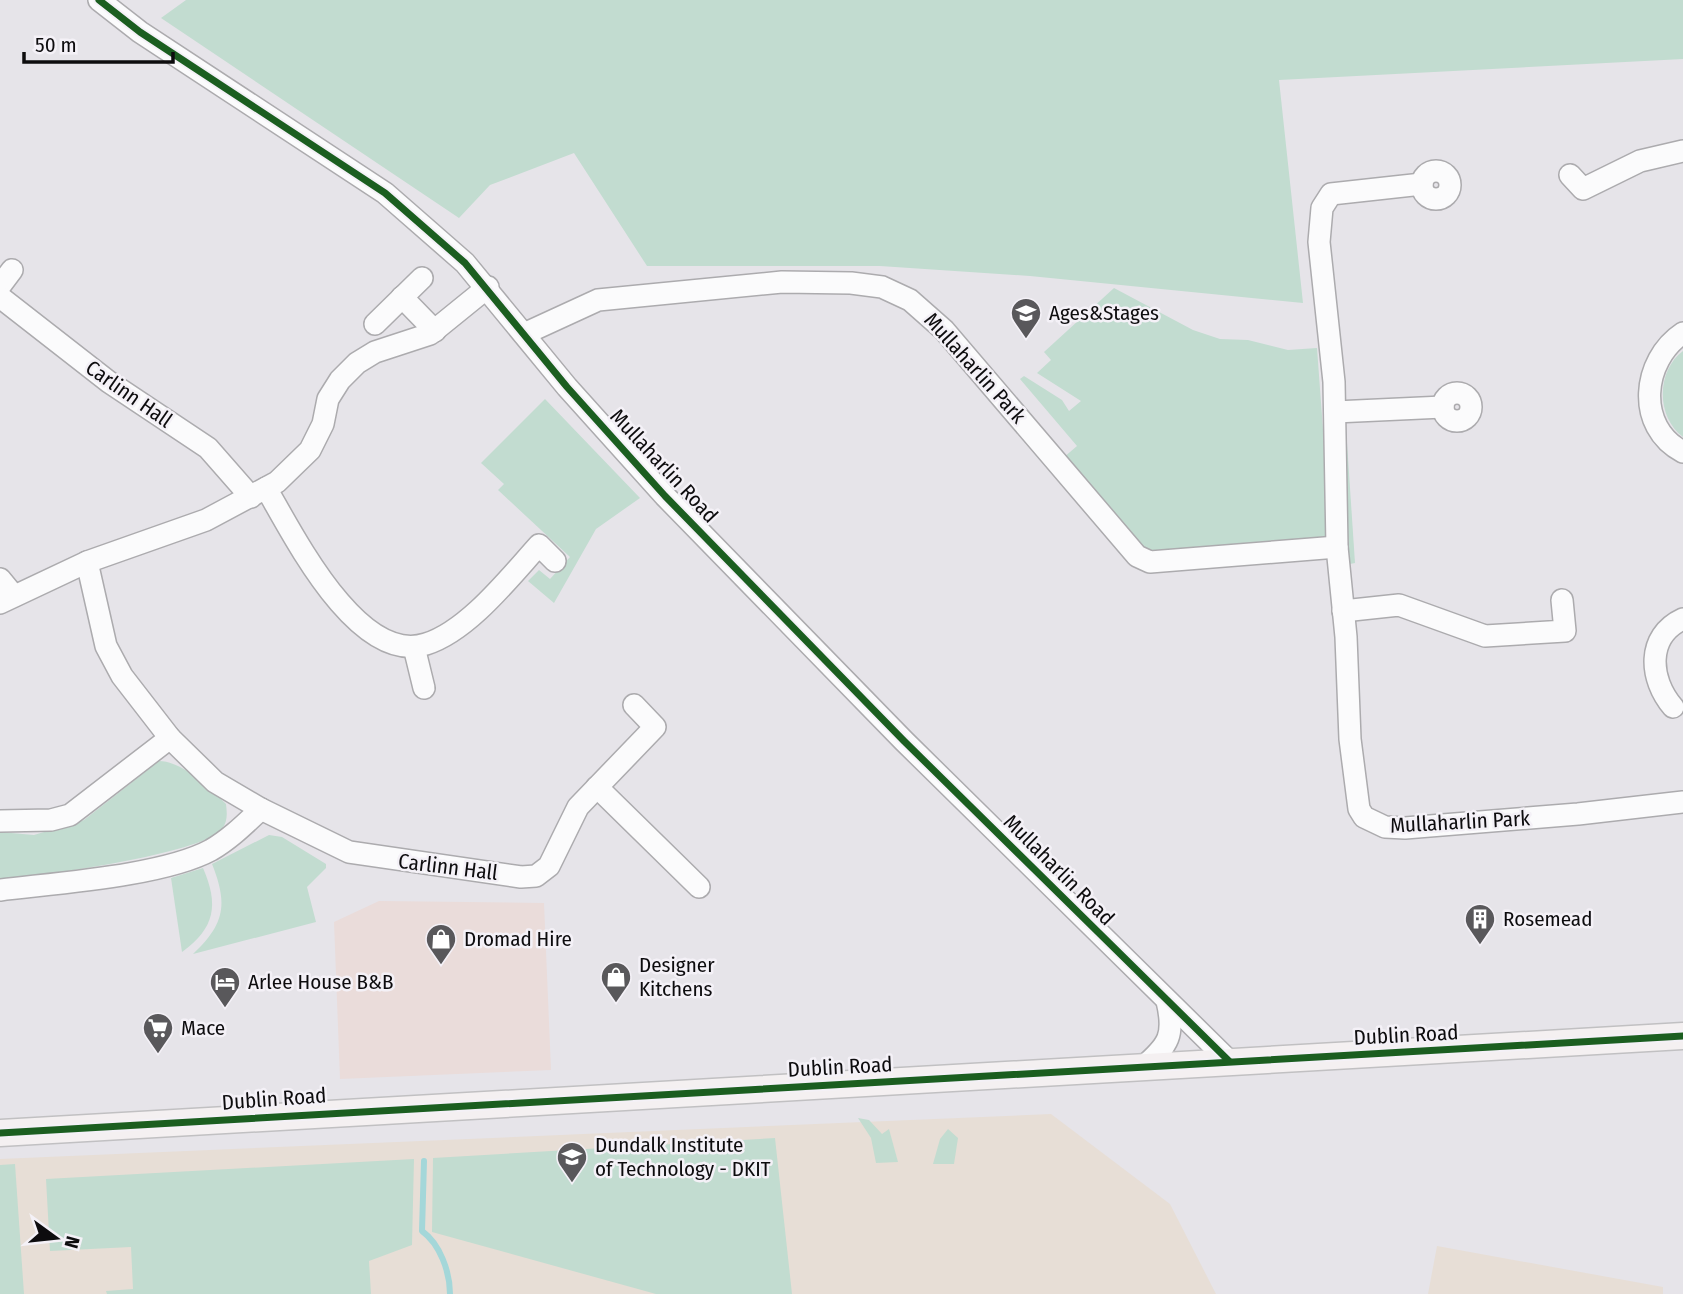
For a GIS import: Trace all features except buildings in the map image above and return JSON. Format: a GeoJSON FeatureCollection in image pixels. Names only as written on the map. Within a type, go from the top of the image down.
{"type":"FeatureCollection","features":[{"type":"Feature","properties":{"kind":"main road","name":"Dublin Road"},"geometry":{"type":"LineString","coordinates":[[0,1133],[1683,1036]]}},
{"type":"Feature","properties":{"kind":"street","name":"Mullaharlin Road"},"geometry":{"type":"LineString","coordinates":[[99,0],[140,32],[385,193],[488,287],[524,334],[665,496],[904,741],[1229,1061]]}},
{"type":"Feature","properties":{"kind":"street"},"geometry":{"type":"LineString","coordinates":[[1570,175],[1583,189],[1640,161],[1683,151]]}},
{"type":"Feature","properties":{"kind":"street","name":"Mullaharlin Park"},"geometry":{"type":"LineString","coordinates":[[1422,184],[1331,194],[1322,208],[1319,242],[1335,412],[1337,547],[1350,739],[1359,809],[1364,817],[1385,827],[1405,828],[1683,802]]}},
{"type":"Feature","properties":{"kind":"street"},"geometry":{"type":"LineString","coordinates":[[375,324],[422,278]]}},
{"type":"Feature","properties":{"kind":"street","name":"Mullaharlin Park"},"geometry":{"type":"LineString","coordinates":[[524,334],[598,300],[782,282],[850,283],[882,287],[910,300],[944,330],[1137,556],[1150,562],[1337,547]]}},
{"type":"Feature","properties":{"kind":"street"},"geometry":{"type":"LineString","coordinates":[[0,579],[7,600],[87,562],[169,535],[259,493],[287,474],[310,450],[323,424],[328,399],[340,380],[357,363],[375,352],[435,331],[488,287]]}},
{"type":"Feature","properties":{"kind":"street","name":"Carlinn Hall"},"geometry":{"type":"LineString","coordinates":[[0,297],[109,382],[208,448],[259,493],[332,595],[373,632],[414,647]]}},
{"type":"Feature","properties":{"kind":"street"},"geometry":{"type":"LineString","coordinates":[[402,297],[435,331]]}},
{"type":"Feature","properties":{"kind":"street"},"geometry":{"type":"LineString","coordinates":[[1683,333],[1670,342],[1659,356],[1648,383],[1652,420],[1667,439],[1683,452]]}},
{"type":"Feature","properties":{"kind":"street"},"geometry":{"type":"LineString","coordinates":[[1335,412],[1443,407]]}},
{"type":"Feature","properties":{"kind":"street"},"geometry":{"type":"LineString","coordinates":[[424,688],[414,647],[427,644],[458,625],[496,592],[539,545],[555,561]]}},
{"type":"Feature","properties":{"kind":"street","name":"Carlinn Hall"},"geometry":{"type":"LineString","coordinates":[[87,562],[106,646],[136,695],[170,738],[215,782],[261,809],[349,852],[521,877],[536,876],[549,866],[578,807],[655,727],[634,705]]}},
{"type":"Feature","properties":{"kind":"street"},"geometry":{"type":"LineString","coordinates":[[1343,611],[1399,605],[1485,636],[1531,635],[1565,631],[1562,600]]}},
{"type":"Feature","properties":{"kind":"street"},"geometry":{"type":"LineString","coordinates":[[1673,707],[1659,683],[1655,650],[1658,638],[1672,624],[1683,619]]}},
{"type":"Feature","properties":{"kind":"street"},"geometry":{"type":"LineString","coordinates":[[0,821],[51,820],[70,815],[170,738]]}},
{"type":"Feature","properties":{"kind":"street"},"geometry":{"type":"LineString","coordinates":[[597,787],[699,887]]}},
{"type":"Feature","properties":{"kind":"street"},"geometry":{"type":"LineString","coordinates":[[0,890],[105,876],[190,859],[232,836],[261,809]]}},
{"type":"Feature","properties":{"kind":"street"},"geometry":{"type":"LineString","coordinates":[[1143,1066],[1161,1052],[1173,1026],[1167,1001]]}},
{"type":"Feature","properties":{"kind":"shaded area","name":"Dromad Hire"},"geometry":{"type":"Polygon","coordinates":[[[379,901],[544,903],[551,1070],[340,1079],[334,922],[379,901]]]}},
{"type":"Feature","properties":{"kind":"shaded area","name":"Dundalk Institute of Technology - DKIT"},"geometry":{"type":"Polygon","coordinates":[[[1051,1114],[1170,1204],[1216,1294],[0,1294],[0,1159],[1051,1114]]]}},
{"type":"Feature","properties":{"kind":"shaded area"},"geometry":{"type":"Polygon","coordinates":[[[1437,1246],[1663,1287],[1663,1294],[1428,1294],[1437,1246]]]}},
{"type":"Feature","properties":{"kind":"green space"},"geometry":{"type":"Polygon","coordinates":[[[186,0],[1683,0],[1683,59],[1279,80],[1303,303],[1030,276],[880,266],[647,266],[574,153],[490,185],[459,218],[161,18],[186,0]]]}},
{"type":"Feature","properties":{"kind":"green space"},"geometry":{"type":"Polygon","coordinates":[[[1114,288],[1193,330],[1220,339],[1248,340],[1288,350],[1317,348],[1330,525],[1328,535],[1317,543],[1144,552],[1063,458],[1077,446],[1020,379],[1024,376],[1062,400],[1069,411],[1081,401],[1037,373],[1051,360],[1044,352],[1114,288]]]}},
{"type":"Feature","properties":{"kind":"green space"},"geometry":{"type":"Polygon","coordinates":[[[1683,351],[1683,437],[1668,418],[1663,394],[1668,370],[1683,351]]]}},
{"type":"Feature","properties":{"kind":"green space"},"geometry":{"type":"Polygon","coordinates":[[[545,399],[640,498],[596,529],[554,603],[528,581],[539,570],[550,579],[570,557],[498,490],[504,484],[481,463],[545,399]]]}},
{"type":"Feature","properties":{"kind":"green space"},"geometry":{"type":"Polygon","coordinates":[[[1346,428],[1355,563],[1350,564],[1341,440],[1346,428]]]}},
{"type":"Feature","properties":{"kind":"green space"},"geometry":{"type":"Polygon","coordinates":[[[159,761],[186,770],[226,804],[227,814],[222,829],[208,838],[153,855],[0,881],[0,832],[34,835],[84,820],[159,761]]]}},
{"type":"Feature","properties":{"kind":"green space"},"geometry":{"type":"Polygon","coordinates":[[[269,835],[282,837],[326,864],[326,868],[307,887],[316,922],[193,954],[212,933],[220,913],[220,891],[212,864],[269,835]]]}},
{"type":"Feature","properties":{"kind":"green space"},"geometry":{"type":"Polygon","coordinates":[[[203,868],[211,893],[211,915],[201,934],[182,952],[171,878],[203,868]]]}},
{"type":"Feature","properties":{"kind":"green space"},"geometry":{"type":"Polygon","coordinates":[[[858,1118],[869,1120],[882,1134],[889,1129],[898,1162],[876,1163],[871,1138],[858,1118]]]}},
{"type":"Feature","properties":{"kind":"green space"},"geometry":{"type":"Polygon","coordinates":[[[948,1129],[958,1138],[954,1164],[933,1164],[940,1139],[948,1129]]]}},
{"type":"Feature","properties":{"kind":"green space"},"geometry":{"type":"Polygon","coordinates":[[[775,1138],[792,1294],[656,1294],[432,1232],[433,1158],[775,1138]]]}},
{"type":"Feature","properties":{"kind":"green space"},"geometry":{"type":"Polygon","coordinates":[[[414,1159],[412,1245],[369,1261],[371,1294],[107,1294],[106,1291],[133,1289],[131,1247],[50,1251],[46,1179],[414,1159]]]}},
{"type":"Feature","properties":{"kind":"green space"},"geometry":{"type":"Polygon","coordinates":[[[15,1164],[24,1294],[0,1294],[0,1165],[15,1164]]]}},
{"type":"Feature","properties":{"kind":"waterway"},"geometry":{"type":"LineString","coordinates":[[424,1161],[422,1231],[434,1243],[443,1259],[450,1294]]}},
{"type":"Feature","properties":{"kind":"cycle path"},"geometry":{"type":"LineString","coordinates":[[99,0],[140,32],[385,193],[465,263],[567,387],[665,496],[904,741],[1229,1061]]}},
{"type":"Feature","properties":{"kind":"cycle path"},"geometry":{"type":"LineString","coordinates":[[0,1133],[1683,1036]]}},
{"type":"Feature","properties":{"kind":"place","name":"Ages&Stages"},"geometry":{"type":"Point","coordinates":[1026,340]}},
{"type":"Feature","properties":{"kind":"place","name":"Rosemead"},"geometry":{"type":"Point","coordinates":[1480,946]}},
{"type":"Feature","properties":{"kind":"place","name":"Dromad Hire"},"geometry":{"type":"Point","coordinates":[441,966]}},
{"type":"Feature","properties":{"kind":"place","name":"Designer Kitchens"},"geometry":{"type":"Point","coordinates":[616,1004]}},
{"type":"Feature","properties":{"kind":"place","name":"Arlee House B&B"},"geometry":{"type":"Point","coordinates":[225,1009]}},
{"type":"Feature","properties":{"kind":"place","name":"Mace"},"geometry":{"type":"Point","coordinates":[158,1055]}},
{"type":"Feature","properties":{"kind":"place","name":"Dundalk Institute of Technology - DKIT"},"geometry":{"type":"Point","coordinates":[572,1184]}}]}
